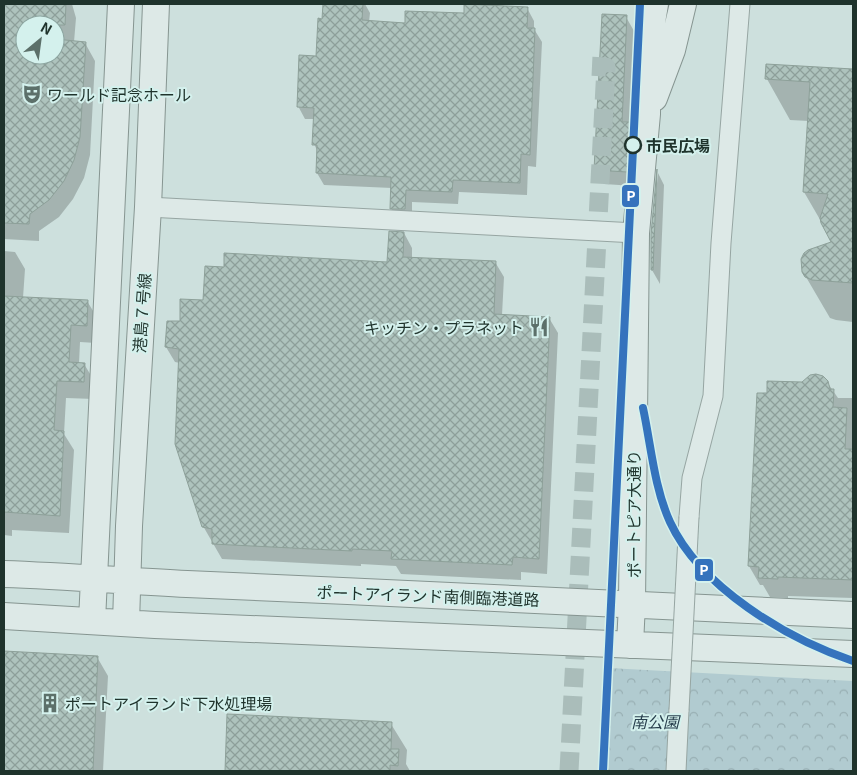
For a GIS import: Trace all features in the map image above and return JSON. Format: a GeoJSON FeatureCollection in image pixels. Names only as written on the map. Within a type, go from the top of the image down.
{"type":"FeatureCollection","features":[{"type":"Feature","properties":{"kind":"street","name":"港島７号線"},"geometry":{"type":"LineString","coordinates":[[92,621],[121,4]]}},
{"type":"Feature","properties":{"kind":"street","name":"港島７号線"},"geometry":{"type":"LineString","coordinates":[[126,623],[148,207],[156,4]]}},
{"type":"Feature","properties":{"kind":"street","name":"ポートピア大通り"},"geometry":{"type":"LineString","coordinates":[[630,645],[636,233],[648,114],[648,47],[655,4]]}},
{"type":"Feature","properties":{"kind":"street","name":"ポートピア大通り"},"geometry":{"type":"LineString","coordinates":[[648,114],[672,50],[683,4]]}},
{"type":"Feature","properties":{"kind":"street"},"geometry":{"type":"LineString","coordinates":[[676,771],[688,516],[692,478],[713,396],[721,243],[740,4]]}},
{"type":"Feature","properties":{"kind":"street"},"geometry":{"type":"LineString","coordinates":[[148,207],[636,233]]}},
{"type":"Feature","properties":{"kind":"street","name":"ポートアイランド南側臨港道路"},"geometry":{"type":"LineString","coordinates":[[4,574],[853,615]]}},
{"type":"Feature","properties":{"kind":"street"},"geometry":{"type":"LineString","coordinates":[[4,616],[183,627],[853,654]]}},
{"type":"Feature","properties":{"kind":"green space","name":"南公園"},"geometry":{"type":"Polygon","coordinates":[[[608,668],[853,681],[853,771],[602,771],[608,668]]]}},
{"type":"Feature","properties":{"kind":"building","name":"ワールド記念ホール"},"geometry":{"type":"Polygon","coordinates":[[[4,4],[66,4],[65,25],[65,15],[15,15],[15,65],[65,65],[65,40],[86,42],[80,137],[74,160],[64,181],[49,200],[30,214],[29,224],[4,223],[4,4]]]}},
{"type":"Feature","properties":{"kind":"building"},"geometry":{"type":"Polygon","coordinates":[[[323,4],[363,4],[362,20],[405,23],[405,11],[464,13],[464,4],[528,7],[527,28],[535,28],[530,155],[521,154],[520,183],[453,180],[452,192],[406,190],[405,209],[390,209],[391,177],[316,173],[317,145],[312,145],[314,108],[297,107],[299,55],[316,56],[318,18],[322,19],[323,4]]]}},
{"type":"Feature","properties":{"kind":"building"},"geometry":{"type":"Polygon","coordinates":[[[602,14],[627,15],[622,122],[631,122],[627,172],[594,170],[602,14]]]}},
{"type":"Feature","properties":{"kind":"building"},"geometry":{"type":"Polygon","coordinates":[[[766,64],[853,69],[853,283],[812,280],[805,277],[802,272],[801,259],[804,253],[831,242],[820,218],[828,194],[803,192],[810,82],[765,79],[766,64]]]}},
{"type":"Feature","properties":{"kind":"building"},"geometry":{"type":"Polygon","coordinates":[[[657,169],[653,270],[651,270],[651,234],[657,169]]]}},
{"type":"Feature","properties":{"kind":"building"},"geometry":{"type":"Polygon","coordinates":[[[389,231],[404,232],[403,257],[496,261],[494,314],[550,317],[539,559],[513,557],[512,565],[391,559],[392,551],[352,549],[352,551],[212,544],[212,529],[202,527],[175,444],[179,349],[165,347],[167,321],[180,321],[180,299],[203,300],[205,266],[224,267],[224,253],[387,262],[389,231]]]}},
{"type":"Feature","properties":{"kind":"building"},"geometry":{"type":"Polygon","coordinates":[[[4,296],[88,300],[87,326],[71,325],[69,362],[85,363],[84,382],[57,381],[54,430],[64,431],[60,516],[4,512],[4,296]]]}},
{"type":"Feature","properties":{"kind":"building"},"geometry":{"type":"Polygon","coordinates":[[[810,375],[823,376],[828,381],[830,389],[834,389],[833,407],[847,408],[845,449],[853,449],[853,580],[758,578],[759,567],[748,566],[757,393],[767,393],[767,381],[802,382],[810,375]]]}},
{"type":"Feature","properties":{"kind":"building","name":"ポートアイランド下水処理場"},"geometry":{"type":"Polygon","coordinates":[[[4,651],[98,656],[93,771],[4,771],[4,651]]]}},
{"type":"Feature","properties":{"kind":"building"},"geometry":{"type":"Polygon","coordinates":[[[227,714],[392,722],[391,749],[399,749],[398,766],[390,765],[390,770],[388,771],[225,771],[227,714]]]}},
{"type":"Feature","properties":{"kind":"tunnel"},"geometry":{"type":"LineString","coordinates":[[569,771],[606,67],[585,66]]}},
{"type":"Feature","properties":{"kind":"transit line","name":"P"},"geometry":{"type":"LineString","coordinates":[[603,771],[640,4]]}},
{"type":"Feature","properties":{"kind":"transit line","name":"P"},"geometry":{"type":"LineString","coordinates":[[643,408],[660,495],[665,509],[684,546],[702,568],[748,608],[801,639],[853,661]]}},
{"type":"Feature","properties":{"kind":"place","name":"ワールド記念ホール"},"geometry":{"type":"Point","coordinates":[32,94]}},
{"type":"Feature","properties":{"kind":"place","name":"市民広場"},"geometry":{"type":"Point","coordinates":[633,145]}},
{"type":"Feature","properties":{"kind":"place","name":"キッチン・プラネット"},"geometry":{"type":"Point","coordinates":[539,327]}},
{"type":"Feature","properties":{"kind":"place","name":"ポートアイランド下水処理場"},"geometry":{"type":"Point","coordinates":[50,703]}}]}
